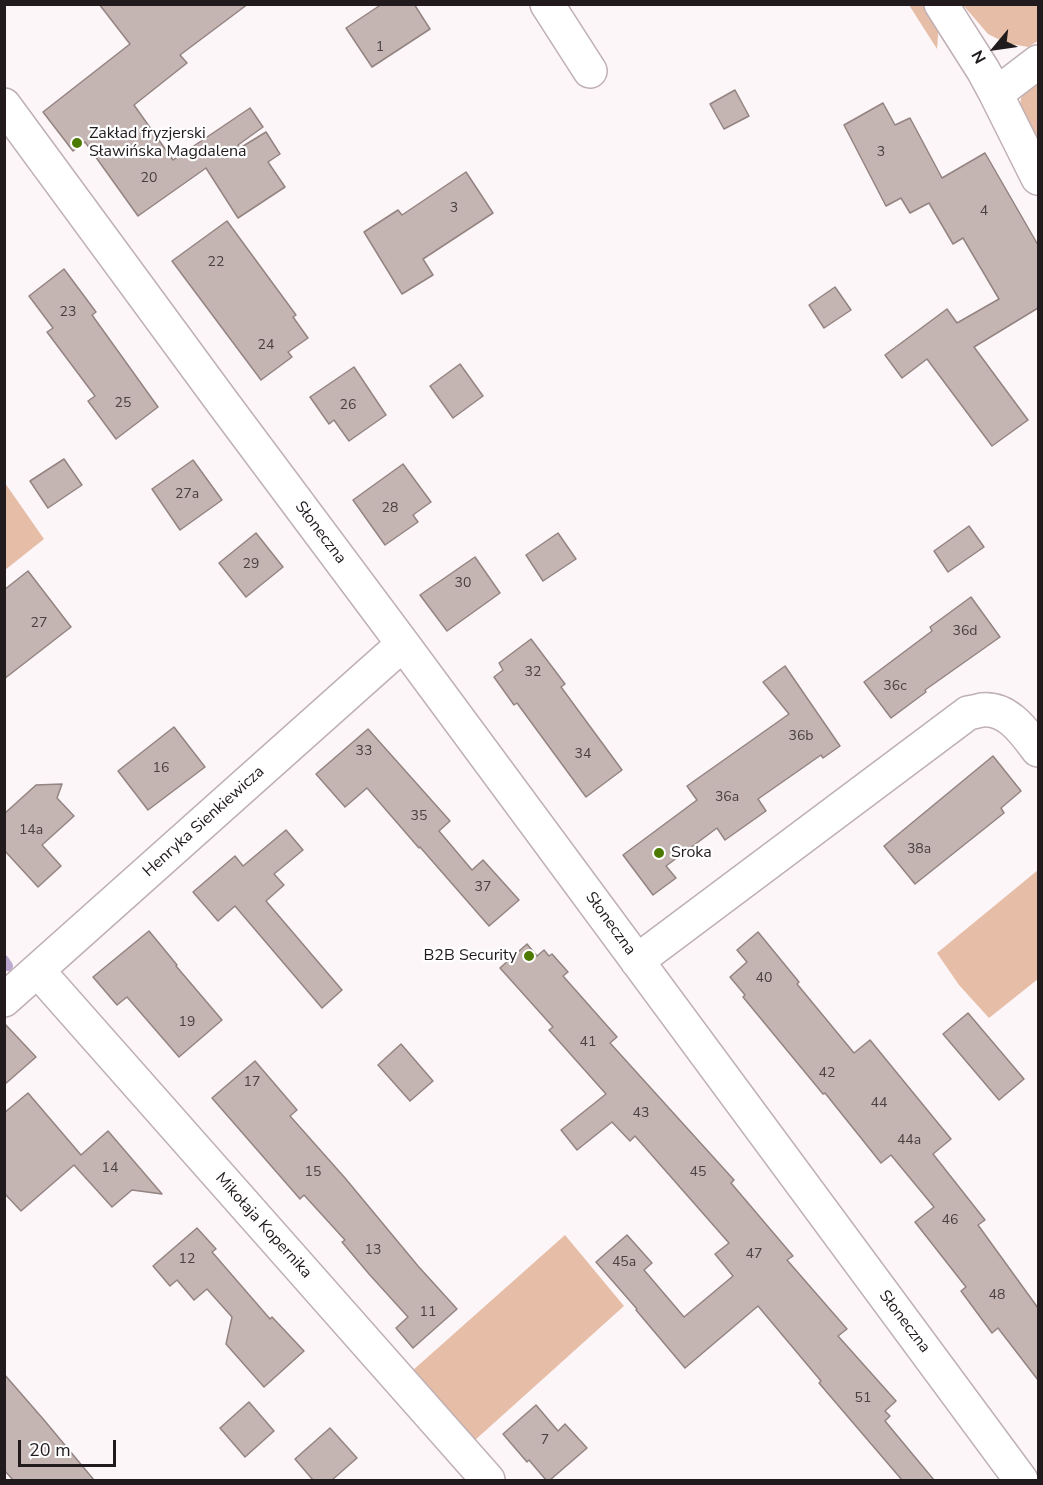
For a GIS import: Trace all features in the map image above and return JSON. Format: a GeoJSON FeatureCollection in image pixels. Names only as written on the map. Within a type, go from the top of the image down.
{"type":"FeatureCollection","features":[{"type":"Feature","properties":{"kind":"street"},"geometry":{"type":"LineString","coordinates":[[547,4],[590,71]]}},
{"type":"Feature","properties":{"kind":"street"},"geometry":{"type":"LineString","coordinates":[[941,4],[983,70],[1038,178]]}},
{"type":"Feature","properties":{"kind":"street"},"geometry":{"type":"LineString","coordinates":[[996,94],[1038,62]]}},
{"type":"Feature","properties":{"kind":"street","name":"Słoneczna"},"geometry":{"type":"LineString","coordinates":[[4,105],[1021,1480]]}},
{"type":"Feature","properties":{"kind":"street","name":"Henryka Sienkiewicza"},"geometry":{"type":"LineString","coordinates":[[4,1000],[403,644]]}},
{"type":"Feature","properties":{"kind":"street","name":"Słoneczna"},"geometry":{"type":"LineString","coordinates":[[637,961],[968,713],[985,710],[1001,713],[1017,723],[1038,750]]}},
{"type":"Feature","properties":{"kind":"street","name":"Mikołaja Kopernika"},"geometry":{"type":"LineString","coordinates":[[38,971],[488,1480]]}},
{"type":"Feature","properties":{"kind":"shaded area"},"geometry":{"type":"Polygon","coordinates":[[[909,5],[934,5],[939,24],[937,49],[909,5]]]}},
{"type":"Feature","properties":{"kind":"shaded area"},"geometry":{"type":"Polygon","coordinates":[[[963,5],[1038,5],[1038,41],[1028,47],[1006,43],[988,34],[963,5]]]}},
{"type":"Feature","properties":{"kind":"shaded area"},"geometry":{"type":"Polygon","coordinates":[[[1038,74],[1038,160],[1020,105],[1022,92],[1038,74]]]}},
{"type":"Feature","properties":{"kind":"shaded area"},"geometry":{"type":"Polygon","coordinates":[[[5,483],[44,539],[4,570],[5,483]]]}},
{"type":"Feature","properties":{"kind":"shaded area"},"geometry":{"type":"Polygon","coordinates":[[[1038,870],[1038,979],[989,1018],[959,985],[937,953],[1038,870]]]}},
{"type":"Feature","properties":{"kind":"shaded area"},"geometry":{"type":"Polygon","coordinates":[[[565,1235],[624,1306],[474,1441],[412,1371],[565,1235]]]}},
{"type":"Feature","properties":{"kind":"building"},"geometry":{"type":"Polygon","coordinates":[[[99,4],[248,4],[180,55],[187,63],[134,105],[173,160],[250,108],[263,127],[238,145],[240,148],[266,132],[280,154],[268,162],[285,187],[238,218],[206,168],[138,216],[85,142],[73,151],[43,112],[130,44],[99,4]]]}},
{"type":"Feature","properties":{"kind":"building"},"geometry":{"type":"Polygon","coordinates":[[[382,4],[414,4],[430,29],[372,67],[346,28],[382,4]]]}},
{"type":"Feature","properties":{"kind":"building"},"geometry":{"type":"Polygon","coordinates":[[[735,90],[749,116],[724,129],[710,104],[735,90]]]}},
{"type":"Feature","properties":{"kind":"building"},"geometry":{"type":"Polygon","coordinates":[[[883,103],[895,125],[910,118],[942,178],[985,153],[1038,245],[1038,308],[974,347],[1028,420],[992,446],[927,359],[902,378],[885,355],[947,309],[957,323],[999,299],[963,238],[953,244],[929,203],[910,213],[901,198],[886,206],[844,125],[883,103]]]}},
{"type":"Feature","properties":{"kind":"building"},"geometry":{"type":"Polygon","coordinates":[[[466,172],[493,213],[423,259],[433,275],[402,294],[364,232],[398,210],[402,215],[466,172]]]}},
{"type":"Feature","properties":{"kind":"building"},"geometry":{"type":"Polygon","coordinates":[[[227,221],[296,315],[293,317],[308,338],[288,352],[292,357],[261,380],[172,261],[227,221]]]}},
{"type":"Feature","properties":{"kind":"building"},"geometry":{"type":"Polygon","coordinates":[[[64,269],[96,312],[92,315],[158,407],[116,439],[88,401],[95,396],[47,332],[53,328],[29,296],[64,269]]]}},
{"type":"Feature","properties":{"kind":"building"},"geometry":{"type":"Polygon","coordinates":[[[835,287],[851,310],[824,328],[809,305],[835,287]]]}},
{"type":"Feature","properties":{"kind":"building"},"geometry":{"type":"Polygon","coordinates":[[[460,364],[483,396],[453,418],[430,386],[460,364]]]}},
{"type":"Feature","properties":{"kind":"building"},"geometry":{"type":"Polygon","coordinates":[[[354,367],[386,415],[349,441],[334,420],[329,424],[310,397],[354,367]]]}},
{"type":"Feature","properties":{"kind":"building"},"geometry":{"type":"Polygon","coordinates":[[[64,459],[82,485],[48,508],[30,481],[64,459]]]}},
{"type":"Feature","properties":{"kind":"building"},"geometry":{"type":"Polygon","coordinates":[[[193,460],[222,500],[180,530],[152,489],[193,460]]]}},
{"type":"Feature","properties":{"kind":"building"},"geometry":{"type":"Polygon","coordinates":[[[403,464],[431,502],[413,515],[418,522],[385,545],[353,500],[403,464]]]}},
{"type":"Feature","properties":{"kind":"building"},"geometry":{"type":"Polygon","coordinates":[[[969,526],[984,547],[948,572],[934,551],[969,526]]]}},
{"type":"Feature","properties":{"kind":"building"},"geometry":{"type":"Polygon","coordinates":[[[256,533],[283,567],[246,597],[219,563],[256,533]]]}},
{"type":"Feature","properties":{"kind":"building"},"geometry":{"type":"Polygon","coordinates":[[[558,533],[576,559],[543,581],[526,555],[558,533]]]}},
{"type":"Feature","properties":{"kind":"building"},"geometry":{"type":"Polygon","coordinates":[[[475,557],[500,593],[447,631],[420,595],[475,557]]]}},
{"type":"Feature","properties":{"kind":"building"},"geometry":{"type":"Polygon","coordinates":[[[28,571],[71,627],[4,679],[4,590],[28,571]]]}},
{"type":"Feature","properties":{"kind":"building"},"geometry":{"type":"Polygon","coordinates":[[[971,597],[1000,637],[925,690],[926,692],[891,718],[864,682],[932,631],[930,627],[971,597]]]}},
{"type":"Feature","properties":{"kind":"building"},"geometry":{"type":"Polygon","coordinates":[[[531,639],[565,684],[561,687],[622,770],[586,797],[517,703],[514,705],[494,677],[503,670],[499,663],[531,639]]]}},
{"type":"Feature","properties":{"kind":"building"},"geometry":{"type":"Polygon","coordinates":[[[785,666],[840,746],[823,758],[821,755],[758,799],[766,811],[725,840],[717,828],[666,866],[676,878],[653,895],[623,855],[697,800],[687,786],[789,714],[763,682],[785,666]]]}},
{"type":"Feature","properties":{"kind":"building"},"geometry":{"type":"Polygon","coordinates":[[[174,727],[205,767],[148,810],[118,771],[174,727]]]}},
{"type":"Feature","properties":{"kind":"building"},"geometry":{"type":"Polygon","coordinates":[[[368,729],[450,821],[439,831],[472,870],[483,860],[519,900],[489,926],[367,788],[345,807],[316,774],[368,729]]]}},
{"type":"Feature","properties":{"kind":"building"},"geometry":{"type":"Polygon","coordinates":[[[993,756],[1021,791],[1001,808],[1004,813],[915,884],[884,846],[993,756]]]}},
{"type":"Feature","properties":{"kind":"building"},"geometry":{"type":"Polygon","coordinates":[[[62,784],[57,798],[74,816],[42,845],[61,866],[38,887],[4,850],[4,814],[36,785],[62,784]]]}},
{"type":"Feature","properties":{"kind":"building"},"geometry":{"type":"Polygon","coordinates":[[[286,830],[303,850],[274,874],[284,885],[266,901],[342,990],[322,1008],[235,906],[218,921],[193,892],[235,856],[243,866],[286,830]]]}},
{"type":"Feature","properties":{"kind":"building"},"geometry":{"type":"Polygon","coordinates":[[[149,931],[222,1020],[179,1057],[127,997],[117,1005],[93,977],[149,931]]]}},
{"type":"Feature","properties":{"kind":"building"},"geometry":{"type":"Polygon","coordinates":[[[758,932],[854,1053],[870,1040],[951,1139],[933,1154],[985,1220],[978,1225],[1038,1308],[1038,1380],[998,1328],[992,1333],[961,1291],[966,1287],[915,1222],[934,1207],[891,1155],[881,1163],[743,997],[745,995],[730,977],[747,962],[737,950],[758,932]]]}},
{"type":"Feature","properties":{"kind":"building"},"geometry":{"type":"Polygon","coordinates":[[[527,944],[537,956],[544,950],[549,956],[552,954],[568,972],[563,976],[617,1037],[610,1043],[734,1180],[731,1183],[793,1256],[787,1260],[847,1329],[838,1336],[896,1401],[885,1411],[890,1416],[885,1421],[934,1480],[902,1480],[819,1383],[821,1381],[758,1306],[685,1368],[596,1262],[627,1235],[652,1263],[644,1270],[684,1317],[733,1276],[715,1254],[729,1243],[635,1136],[630,1141],[612,1122],[577,1150],[561,1130],[606,1094],[549,1030],[553,1027],[500,968],[527,944]]]}},
{"type":"Feature","properties":{"kind":"building"},"geometry":{"type":"Polygon","coordinates":[[[968,1013],[1024,1079],[999,1100],[943,1034],[968,1013]]]}},
{"type":"Feature","properties":{"kind":"building"},"geometry":{"type":"Polygon","coordinates":[[[4,1023],[36,1057],[4,1085],[4,1023]]]}},
{"type":"Feature","properties":{"kind":"building"},"geometry":{"type":"Polygon","coordinates":[[[401,1044],[433,1081],[410,1101],[378,1065],[401,1044]]]}},
{"type":"Feature","properties":{"kind":"building"},"geometry":{"type":"Polygon","coordinates":[[[255,1061],[297,1110],[290,1116],[457,1309],[413,1348],[396,1328],[408,1317],[342,1242],[345,1240],[304,1195],[300,1199],[212,1098],[255,1061]]]}},
{"type":"Feature","properties":{"kind":"building"},"geometry":{"type":"Polygon","coordinates":[[[28,1093],[81,1155],[108,1131],[162,1194],[132,1190],[112,1207],[74,1165],[21,1211],[4,1193],[4,1113],[28,1093]]]}},
{"type":"Feature","properties":{"kind":"building"},"geometry":{"type":"Polygon","coordinates":[[[197,1228],[216,1249],[212,1252],[270,1319],[272,1317],[304,1351],[264,1387],[226,1344],[232,1317],[207,1289],[194,1300],[177,1280],[170,1286],[153,1266],[197,1228]]]}},
{"type":"Feature","properties":{"kind":"building"},"geometry":{"type":"Polygon","coordinates":[[[4,1374],[94,1480],[13,1480],[4,1470],[4,1374]]]}},
{"type":"Feature","properties":{"kind":"building"},"geometry":{"type":"Polygon","coordinates":[[[249,1402],[274,1431],[245,1457],[220,1428],[249,1402]]]}},
{"type":"Feature","properties":{"kind":"building"},"geometry":{"type":"Polygon","coordinates":[[[536,1405],[558,1431],[565,1424],[587,1448],[550,1480],[546,1480],[529,1460],[527,1462],[503,1434],[536,1405]]]}},
{"type":"Feature","properties":{"kind":"building"},"geometry":{"type":"Polygon","coordinates":[[[330,1428],[357,1458],[332,1480],[313,1480],[295,1459],[330,1428]]]}},
{"type":"Feature","properties":{"kind":"waterway"},"geometry":{"type":"LineString","coordinates":[[4,960],[8,966]]}},
{"type":"Feature","properties":{"kind":"place","name":"Zakład fryzjerski Sławińska Magdalena"},"geometry":{"type":"Point","coordinates":[77,143]}},
{"type":"Feature","properties":{"kind":"place","name":"Sroka"},"geometry":{"type":"Point","coordinates":[659,853]}},
{"type":"Feature","properties":{"kind":"place","name":"B2B Security"},"geometry":{"type":"Point","coordinates":[529,956]}}]}
